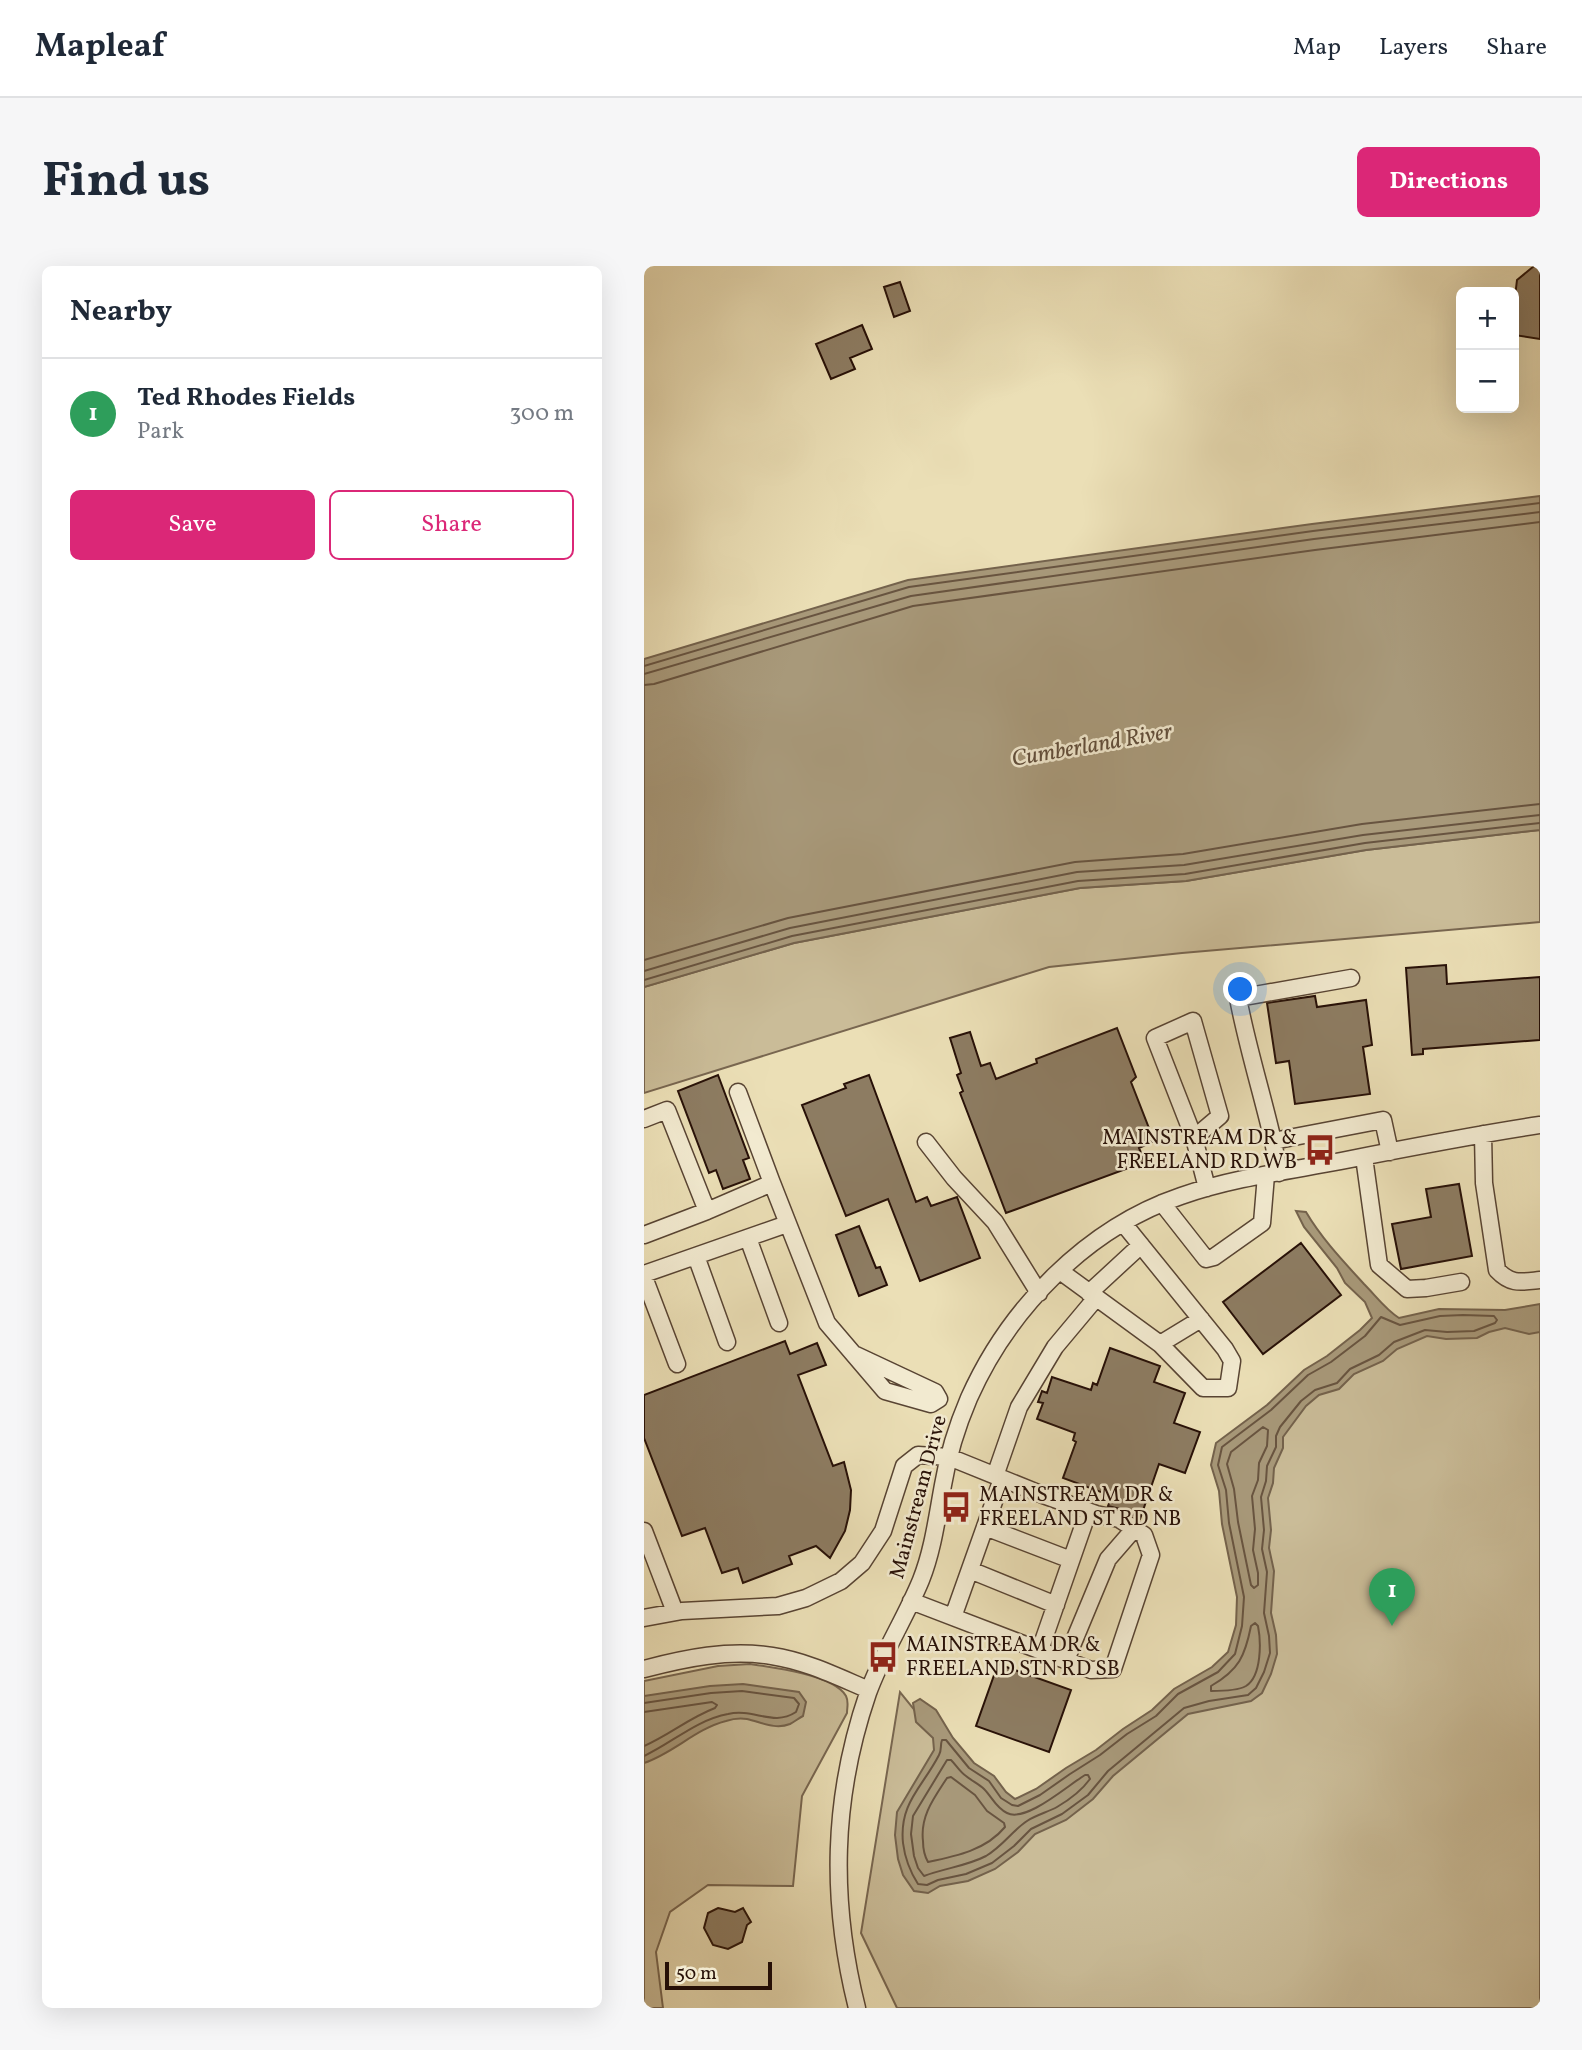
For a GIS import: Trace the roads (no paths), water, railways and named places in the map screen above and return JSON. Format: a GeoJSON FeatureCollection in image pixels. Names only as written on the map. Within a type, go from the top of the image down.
{"type":"FeatureCollection","features":[{"type":"Feature","properties":{"kind":"street"},"geometry":{"type":"LineString","coordinates":[[1162,1203],[1206,1259],[1214,1257],[1262,1223],[1272,1174],[1273,1141],[1238,998],[1351,978]]}},
{"type":"Feature","properties":{"kind":"street"},"geometry":{"type":"LineString","coordinates":[[1194,1138],[1220,1116],[1194,1021],[1155,1038],[1194,1138],[1207,1188]]}},
{"type":"Feature","properties":{"kind":"street"},"geometry":{"type":"LineString","coordinates":[[738,1092],[827,1323],[885,1391],[931,1404],[939,1399],[965,1409]]}},
{"type":"Feature","properties":{"kind":"street"},"geometry":{"type":"LineString","coordinates":[[644,1119],[667,1110],[707,1211]]}},
{"type":"Feature","properties":{"kind":"street"},"geometry":{"type":"LineString","coordinates":[[1273,1141],[1383,1120],[1390,1152]]}},
{"type":"Feature","properties":{"kind":"street","name":"Mainstream Drive"},"geometry":{"type":"LineString","coordinates":[[857,2008],[842,1924],[839,1880],[843,1787],[852,1747],[869,1690],[922,1579],[949,1457],[965,1409],[987,1363],[1025,1308],[1060,1271],[1098,1240],[1123,1223],[1162,1203],[1207,1188],[1272,1174],[1540,1125]]}},
{"type":"Feature","properties":{"kind":"street"},"geometry":{"type":"LineString","coordinates":[[1483,1134],[1484,1183],[1497,1270],[1507,1280],[1540,1280]]}},
{"type":"Feature","properties":{"kind":"street"},"geometry":{"type":"LineString","coordinates":[[926,1142],[954,1178],[995,1222],[1039,1293]]}},
{"type":"Feature","properties":{"kind":"street"},"geometry":{"type":"LineString","coordinates":[[1364,1157],[1380,1265],[1407,1289],[1461,1282]]}},
{"type":"Feature","properties":{"kind":"street"},"geometry":{"type":"LineString","coordinates":[[644,1235],[772,1184]]}},
{"type":"Feature","properties":{"kind":"street"},"geometry":{"type":"LineString","coordinates":[[1060,1271],[1160,1344],[1203,1388],[1228,1388],[1232,1361],[1225,1349],[1123,1223]]}},
{"type":"Feature","properties":{"kind":"street"},"geometry":{"type":"LineString","coordinates":[[677,1364],[644,1276],[787,1224]]}},
{"type":"Feature","properties":{"kind":"street"},"geometry":{"type":"LineString","coordinates":[[748,1238],[779,1323]]}},
{"type":"Feature","properties":{"kind":"street"},"geometry":{"type":"LineString","coordinates":[[953,1617],[985,1527],[1019,1407],[1055,1347],[1093,1296],[1141,1245]]}},
{"type":"Feature","properties":{"kind":"street"},"geometry":{"type":"LineString","coordinates":[[696,1256],[727,1342]]}},
{"type":"Feature","properties":{"kind":"street"},"geometry":{"type":"LineString","coordinates":[[1160,1344],[1201,1319]]}},
{"type":"Feature","properties":{"kind":"street"},"geometry":{"type":"LineString","coordinates":[[644,1618],[675,1612],[778,1606],[806,1598],[841,1581],[862,1563],[883,1531],[904,1466],[918,1455],[949,1457],[1088,1512],[1119,1519],[1144,1535],[1151,1555],[1113,1670],[1091,1670],[911,1601]]}},
{"type":"Feature","properties":{"kind":"street"},"geometry":{"type":"LineString","coordinates":[[1040,1650],[1088,1512]]}},
{"type":"Feature","properties":{"kind":"street"},"geometry":{"type":"LineString","coordinates":[[985,1527],[1072,1560]]}},
{"type":"Feature","properties":{"kind":"street"},"geometry":{"type":"LineString","coordinates":[[1066,1660],[1108,1559],[1134,1529]]}},
{"type":"Feature","properties":{"kind":"street"},"geometry":{"type":"LineString","coordinates":[[644,1531],[675,1612]]}},
{"type":"Feature","properties":{"kind":"street"},"geometry":{"type":"LineString","coordinates":[[970,1570],[1056,1605]]}},
{"type":"Feature","properties":{"kind":"street"},"geometry":{"type":"LineString","coordinates":[[644,1669],[703,1656],[772,1656],[823,1670],[869,1690]]}},
{"type":"Feature","properties":{"kind":"water","name":"Cumberland River"},"geometry":{"type":"Polygon","coordinates":[[[1540,496],[1540,830],[1366,850],[1186,881],[1080,888],[794,943],[644,987],[644,659],[908,580],[1312,524],[1540,496]]]}},
{"type":"Feature","properties":{"kind":"water"},"geometry":{"type":"Polygon","coordinates":[[[1296,1211],[1306,1212],[1341,1258],[1399,1318],[1439,1309],[1505,1310],[1540,1304],[1540,1332],[1529,1334],[1505,1328],[1477,1338],[1446,1339],[1427,1336],[1397,1349],[1383,1361],[1354,1374],[1339,1389],[1319,1395],[1306,1406],[1283,1437],[1283,1448],[1274,1468],[1268,1498],[1271,1530],[1269,1548],[1274,1571],[1271,1613],[1277,1654],[1262,1693],[1251,1701],[1188,1714],[1113,1776],[1093,1799],[1066,1820],[1035,1834],[1018,1852],[995,1869],[968,1881],[940,1886],[928,1893],[914,1891],[903,1875],[898,1859],[895,1835],[897,1812],[934,1750],[933,1738],[916,1722],[913,1703],[920,1699],[936,1710],[953,1738],[974,1763],[994,1776],[1015,1799],[1036,1789],[1096,1750],[1152,1710],[1174,1689],[1212,1667],[1228,1652],[1236,1625],[1237,1597],[1222,1524],[1219,1491],[1211,1465],[1216,1443],[1267,1405],[1304,1370],[1327,1356],[1372,1318],[1365,1302],[1345,1283],[1337,1268],[1304,1227],[1296,1211]]]}},
{"type":"Feature","properties":{"kind":"water"},"geometry":{"type":"Polygon","coordinates":[[[743,1684],[799,1692],[806,1702],[803,1716],[784,1726],[745,1719],[726,1721],[644,1763],[644,1696],[743,1684]]]}},
{"type":"Feature","properties":{"kind":"place","name":"MAINSTREAM DR & FREELAND RD WB"},"geometry":{"type":"Point","coordinates":[1320,1150]}},
{"type":"Feature","properties":{"kind":"place","name":"MAINSTREAM DR & FREELAND ST RD NB"},"geometry":{"type":"Point","coordinates":[956,1507]}},
{"type":"Feature","properties":{"kind":"place","name":"Ted Rhodes Fields"},"geometry":{"type":"Point","coordinates":[1392,1626]}},
{"type":"Feature","properties":{"kind":"place","name":"MAINSTREAM DR & FREELAND STN RD SB"},"geometry":{"type":"Point","coordinates":[883,1657]}}]}
